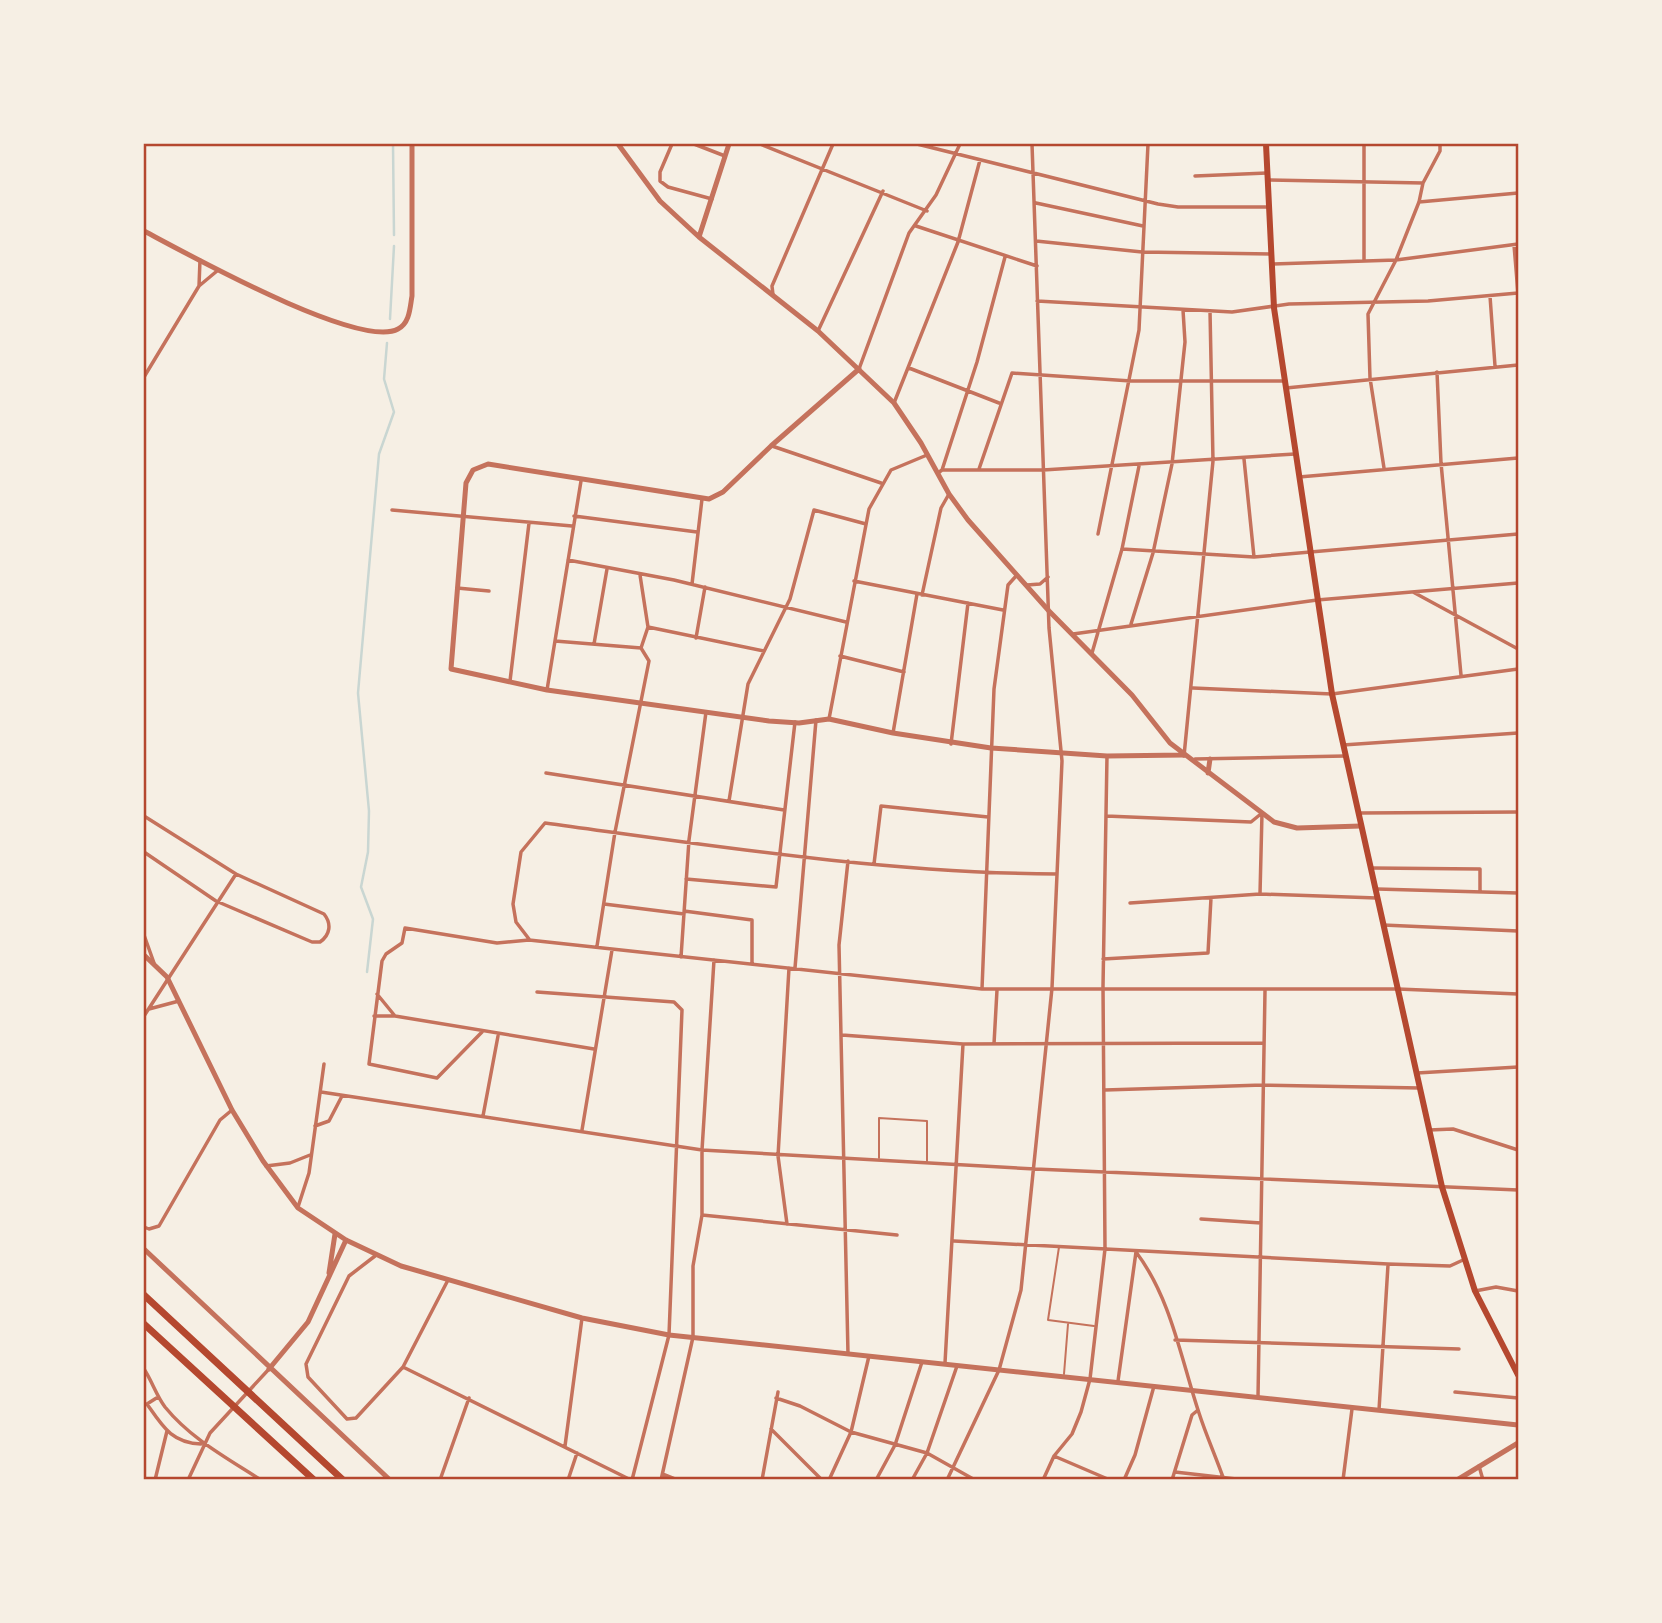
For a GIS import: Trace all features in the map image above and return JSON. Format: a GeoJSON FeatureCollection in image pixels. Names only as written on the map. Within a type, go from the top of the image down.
{"type":"FeatureCollection","features":[{"type":"Feature","properties":{"kind":"highway"},"geometry":{"type":"LineString","coordinates":[[144,1295],[344,1479]]}},
{"type":"Feature","properties":{"kind":"highway"},"geometry":{"type":"LineString","coordinates":[[144,1324],[314,1479]]}},
{"type":"Feature","properties":{"kind":"main road"},"geometry":{"type":"LineString","coordinates":[[1266,144],[1274,307],[1332,694],[1442,1187],[1463,1261],[1475,1291],[1518,1376]]}},
{"type":"Feature","properties":{"kind":"street"},"geometry":{"type":"LineString","coordinates":[[144,231],[323,319],[380,332],[402,327],[412,296],[412,144]]}},
{"type":"Feature","properties":{"kind":"street"},"geometry":{"type":"LineString","coordinates":[[618,144],[660,201],[699,237],[818,331],[894,403],[940,471],[949,494],[1049,611],[1092,653],[1184,755],[1274,822],[1297,828],[1361,825]]}},
{"type":"Feature","properties":{"kind":"street"},"geometry":{"type":"LineString","coordinates":[[672,144],[660,172],[660,181],[712,199]]}},
{"type":"Feature","properties":{"kind":"street"},"geometry":{"type":"LineString","coordinates":[[694,144],[725,156]]}},
{"type":"Feature","properties":{"kind":"street"},"geometry":{"type":"LineString","coordinates":[[699,237],[729,144]]}},
{"type":"Feature","properties":{"kind":"street"},"geometry":{"type":"LineString","coordinates":[[760,144],[883,191],[927,211]]}},
{"type":"Feature","properties":{"kind":"street"},"geometry":{"type":"LineString","coordinates":[[773,295],[772,286],[833,144]]}},
{"type":"Feature","properties":{"kind":"street"},"geometry":{"type":"LineString","coordinates":[[916,144],[1178,207],[1269,207]]}},
{"type":"Feature","properties":{"kind":"street"},"geometry":{"type":"LineString","coordinates":[[961,144],[927,211],[909,233],[859,369],[723,492],[702,499],[488,464],[473,470],[466,483],[455,588],[451,669],[547,690],[744,717],[795,722],[829,719],[951,744],[991,748],[1107,756],[1184,755],[1196,760],[1346,756]]}},
{"type":"Feature","properties":{"kind":"street"},"geometry":{"type":"LineString","coordinates":[[947,1479],[999,1370],[1021,1290],[1028,1243],[1052,988],[1061,752],[1049,611],[1032,144]]}},
{"type":"Feature","properties":{"kind":"street"},"geometry":{"type":"LineString","coordinates":[[1098,534],[1131,381],[1141,308],[1148,144]]}},
{"type":"Feature","properties":{"kind":"street"},"geometry":{"type":"LineString","coordinates":[[1364,144],[1364,260]]}},
{"type":"Feature","properties":{"kind":"street"},"geometry":{"type":"LineString","coordinates":[[1410,144],[1446,144]]}},
{"type":"Feature","properties":{"kind":"street"},"geometry":{"type":"LineString","coordinates":[[1384,468],[1370,378],[1368,314],[1396,260],[1419,202],[1423,183],[1440,152],[1440,144]]}},
{"type":"Feature","properties":{"kind":"street"},"geometry":{"type":"LineString","coordinates":[[894,403],[958,242],[980,160]]}},
{"type":"Feature","properties":{"kind":"street"},"geometry":{"type":"LineString","coordinates":[[1195,176],[1267,176],[1423,183]]}},
{"type":"Feature","properties":{"kind":"street"},"geometry":{"type":"LineString","coordinates":[[818,331],[883,191]]}},
{"type":"Feature","properties":{"kind":"street"},"geometry":{"type":"LineString","coordinates":[[1419,202],[1518,193]]}},
{"type":"Feature","properties":{"kind":"street"},"geometry":{"type":"LineString","coordinates":[[1035,203],[1143,226]]}},
{"type":"Feature","properties":{"kind":"street"},"geometry":{"type":"LineString","coordinates":[[916,226],[1037,266]]}},
{"type":"Feature","properties":{"kind":"street"},"geometry":{"type":"LineString","coordinates":[[1036,242],[1142,252],[1271,254]]}},
{"type":"Feature","properties":{"kind":"street"},"geometry":{"type":"LineString","coordinates":[[1037,301],[1210,311],[1289,304],[1375,302],[1518,293],[1516,244],[1396,260],[1272,264]]}},
{"type":"Feature","properties":{"kind":"street"},"geometry":{"type":"LineString","coordinates":[[940,471],[967,390],[1005,257]]}},
{"type":"Feature","properties":{"kind":"street"},"geometry":{"type":"LineString","coordinates":[[199,286],[200,260]]}},
{"type":"Feature","properties":{"kind":"street"},"geometry":{"type":"LineString","coordinates":[[144,377],[199,286],[219,270]]}},
{"type":"Feature","properties":{"kind":"street"},"geometry":{"type":"LineString","coordinates":[[1490,296],[1495,366]]}},
{"type":"Feature","properties":{"kind":"street"},"geometry":{"type":"LineString","coordinates":[[1131,625],[1153,553],[1172,464],[1185,342],[1183,310]]}},
{"type":"Feature","properties":{"kind":"street"},"geometry":{"type":"LineString","coordinates":[[1184,755],[1193,688],[1213,461],[1214,380],[1210,311]]}},
{"type":"Feature","properties":{"kind":"street"},"geometry":{"type":"LineString","coordinates":[[979,469],[999,403],[1012,373],[1040,377],[1131,381],[1214,380],[1285,384],[1518,365]]}},
{"type":"Feature","properties":{"kind":"street"},"geometry":{"type":"LineString","coordinates":[[909,368],[999,403]]}},
{"type":"Feature","properties":{"kind":"street"},"geometry":{"type":"LineString","coordinates":[[1437,372],[1451,590],[1461,675]]}},
{"type":"Feature","properties":{"kind":"street"},"geometry":{"type":"LineString","coordinates":[[771,446],[882,484]]}},
{"type":"Feature","properties":{"kind":"street"},"geometry":{"type":"LineString","coordinates":[[940,471],[1139,466],[1296,454]]}},
{"type":"Feature","properties":{"kind":"street"},"geometry":{"type":"LineString","coordinates":[[829,719],[869,509],[882,484],[897,466],[927,455]]}},
{"type":"Feature","properties":{"kind":"street"},"geometry":{"type":"LineString","coordinates":[[1299,477],[1518,458]]}},
{"type":"Feature","properties":{"kind":"street"},"geometry":{"type":"LineString","coordinates":[[1244,459],[1254,557]]}},
{"type":"Feature","properties":{"kind":"street"},"geometry":{"type":"LineString","coordinates":[[1092,653],[1122,550],[1139,466]]}},
{"type":"Feature","properties":{"kind":"street"},"geometry":{"type":"LineString","coordinates":[[547,690],[581,481]]}},
{"type":"Feature","properties":{"kind":"street"},"geometry":{"type":"LineString","coordinates":[[893,733],[920,594],[941,508],[949,494]]}},
{"type":"Feature","properties":{"kind":"street"},"geometry":{"type":"LineString","coordinates":[[692,584],[696,532],[702,499]]}},
{"type":"Feature","properties":{"kind":"street"},"geometry":{"type":"LineString","coordinates":[[393,510],[572,526]]}},
{"type":"Feature","properties":{"kind":"street"},"geometry":{"type":"LineString","coordinates":[[729,801],[748,684],[787,607],[814,510],[866,524]]}},
{"type":"Feature","properties":{"kind":"street"},"geometry":{"type":"LineString","coordinates":[[574,516],[696,532]]}},
{"type":"Feature","properties":{"kind":"street"},"geometry":{"type":"LineString","coordinates":[[510,682],[529,523]]}},
{"type":"Feature","properties":{"kind":"street"},"geometry":{"type":"LineString","coordinates":[[1122,550],[1254,557],[1518,534]]}},
{"type":"Feature","properties":{"kind":"street"},"geometry":{"type":"LineString","coordinates":[[568,560],[692,584],[847,622]]}},
{"type":"Feature","properties":{"kind":"street"},"geometry":{"type":"LineString","coordinates":[[594,645],[607,569]]}},
{"type":"Feature","properties":{"kind":"street"},"geometry":{"type":"LineString","coordinates":[[640,575],[648,627],[640,648]]}},
{"type":"Feature","properties":{"kind":"street"},"geometry":{"type":"LineString","coordinates":[[982,989],[991,748],[1003,610],[1008,585],[1017,575]]}},
{"type":"Feature","properties":{"kind":"street"},"geometry":{"type":"LineString","coordinates":[[1027,585],[1040,584],[1048,577]]}},
{"type":"Feature","properties":{"kind":"street"},"geometry":{"type":"LineString","coordinates":[[854,581],[1003,610]]}},
{"type":"Feature","properties":{"kind":"street"},"geometry":{"type":"LineString","coordinates":[[1073,634],[1317,600],[1518,583]]}},
{"type":"Feature","properties":{"kind":"street"},"geometry":{"type":"LineString","coordinates":[[696,638],[705,587]]}},
{"type":"Feature","properties":{"kind":"street"},"geometry":{"type":"LineString","coordinates":[[455,588],[489,591]]}},
{"type":"Feature","properties":{"kind":"street"},"geometry":{"type":"LineString","coordinates":[[1411,591],[1518,649]]}},
{"type":"Feature","properties":{"kind":"street"},"geometry":{"type":"LineString","coordinates":[[951,744],[968,603]]}},
{"type":"Feature","properties":{"kind":"street"},"geometry":{"type":"LineString","coordinates":[[648,627],[764,651]]}},
{"type":"Feature","properties":{"kind":"street"},"geometry":{"type":"LineString","coordinates":[[554,641],[640,648]]}},
{"type":"Feature","properties":{"kind":"street"},"geometry":{"type":"LineString","coordinates":[[597,947],[615,832],[643,702],[649,661],[640,648]]}},
{"type":"Feature","properties":{"kind":"street"},"geometry":{"type":"LineString","coordinates":[[840,656],[904,672]]}},
{"type":"Feature","properties":{"kind":"street"},"geometry":{"type":"LineString","coordinates":[[1193,688],[1332,694],[1518,669]]}},
{"type":"Feature","properties":{"kind":"street"},"geometry":{"type":"LineString","coordinates":[[681,957],[689,840],[706,712]]}},
{"type":"Feature","properties":{"kind":"street"},"geometry":{"type":"LineString","coordinates":[[795,968],[817,720]]}},
{"type":"Feature","properties":{"kind":"street"},"geometry":{"type":"LineString","coordinates":[[686,879],[776,887],[795,722]]}},
{"type":"Feature","properties":{"kind":"street"},"geometry":{"type":"LineString","coordinates":[[1343,744],[1518,733]]}},
{"type":"Feature","properties":{"kind":"street"},"geometry":{"type":"LineString","coordinates":[[1043,1479],[1054,1456],[1072,1434],[1090,1380],[1105,1250],[1102,987],[1107,756]]}},
{"type":"Feature","properties":{"kind":"street"},"geometry":{"type":"LineString","coordinates":[[1208,773],[1210,760]]}},
{"type":"Feature","properties":{"kind":"street"},"geometry":{"type":"LineString","coordinates":[[546,773],[784,810]]}},
{"type":"Feature","properties":{"kind":"street"},"geometry":{"type":"LineString","coordinates":[[874,864],[881,806],[989,817]]}},
{"type":"Feature","properties":{"kind":"street"},"geometry":{"type":"LineString","coordinates":[[1358,813],[1518,812]]}},
{"type":"Feature","properties":{"kind":"street"},"geometry":{"type":"LineString","coordinates":[[1106,816],[1251,822],[1262,813]]}},
{"type":"Feature","properties":{"kind":"street"},"geometry":{"type":"LineString","coordinates":[[1260,894],[1262,813]]}},
{"type":"Feature","properties":{"kind":"street"},"geometry":{"type":"LineString","coordinates":[[144,816],[236,874],[324,914],[329,925],[328,933],[320,942],[312,943],[216,901],[144,852]]}},
{"type":"Feature","properties":{"kind":"street"},"geometry":{"type":"LineString","coordinates":[[529,940],[513,916],[521,852],[545,823],[874,864],[988,873],[1057,874]]}},
{"type":"Feature","properties":{"kind":"street"},"geometry":{"type":"LineString","coordinates":[[848,861],[839,973],[848,1354]]}},
{"type":"Feature","properties":{"kind":"street"},"geometry":{"type":"LineString","coordinates":[[1371,869],[1480,869],[1480,892]]}},
{"type":"Feature","properties":{"kind":"street"},"geometry":{"type":"LineString","coordinates":[[144,1016],[167,976],[236,874]]}},
{"type":"Feature","properties":{"kind":"street"},"geometry":{"type":"LineString","coordinates":[[1375,889],[1518,893]]}},
{"type":"Feature","properties":{"kind":"street"},"geometry":{"type":"LineString","coordinates":[[1130,903],[1260,894],[1377,898]]}},
{"type":"Feature","properties":{"kind":"street"},"geometry":{"type":"LineString","coordinates":[[1103,958],[1208,953],[1211,898]]}},
{"type":"Feature","properties":{"kind":"street"},"geometry":{"type":"LineString","coordinates":[[604,904],[752,920],[751,964]]}},
{"type":"Feature","properties":{"kind":"street"},"geometry":{"type":"LineString","coordinates":[[1383,925],[1518,931]]}},
{"type":"Feature","properties":{"kind":"street"},"geometry":{"type":"LineString","coordinates":[[482,1032],[444,1074],[432,1078],[369,1064],[373,1016],[383,957],[402,943],[405,928],[497,943],[529,940],[997,990],[1102,987],[1265,991],[1398,989],[1518,994]]}},
{"type":"Feature","properties":{"kind":"street"},"geometry":{"type":"LineString","coordinates":[[144,934],[154,963]]}},
{"type":"Feature","properties":{"kind":"street"},"geometry":{"type":"LineString","coordinates":[[582,1130],[612,949]]}},
{"type":"Feature","properties":{"kind":"street"},"geometry":{"type":"LineString","coordinates":[[144,955],[167,976],[232,1110],[266,1166],[298,1208],[335,1234],[375,1256],[582,1318],[669,1335],[848,1354],[857,1352],[869,1356],[880,1355],[957,1366],[1518,1425]]}},
{"type":"Feature","properties":{"kind":"street"},"geometry":{"type":"LineString","coordinates":[[678,1479],[662,1477],[693,1337],[694,1266],[702,1215],[702,1150],[714,960]]}},
{"type":"Feature","properties":{"kind":"street"},"geometry":{"type":"LineString","coordinates":[[787,1224],[778,1156],[789,968]]}},
{"type":"Feature","properties":{"kind":"street"},"geometry":{"type":"LineString","coordinates":[[995,1044],[997,990]]}},
{"type":"Feature","properties":{"kind":"street"},"geometry":{"type":"LineString","coordinates":[[1258,1397],[1265,991]]}},
{"type":"Feature","properties":{"kind":"street"},"geometry":{"type":"LineString","coordinates":[[403,1367],[632,1479],[669,1335],[682,1033],[680,1006],[674,1002],[537,992]]}},
{"type":"Feature","properties":{"kind":"street"},"geometry":{"type":"LineString","coordinates":[[377,995],[395,1016]]}},
{"type":"Feature","properties":{"kind":"street"},"geometry":{"type":"LineString","coordinates":[[147,1010],[179,1001]]}},
{"type":"Feature","properties":{"kind":"street"},"geometry":{"type":"LineString","coordinates":[[373,1016],[395,1016],[594,1049]]}},
{"type":"Feature","properties":{"kind":"street"},"geometry":{"type":"LineString","coordinates":[[483,1116],[498,1035]]}},
{"type":"Feature","properties":{"kind":"street"},"geometry":{"type":"LineString","coordinates":[[842,1035],[963,1044],[1264,1043]]}},
{"type":"Feature","properties":{"kind":"street"},"geometry":{"type":"LineString","coordinates":[[945,1364],[963,1044]]}},
{"type":"Feature","properties":{"kind":"street"},"geometry":{"type":"LineString","coordinates":[[298,1208],[309,1173],[324,1065]]}},
{"type":"Feature","properties":{"kind":"street"},"geometry":{"type":"LineString","coordinates":[[1416,1073],[1518,1067]]}},
{"type":"Feature","properties":{"kind":"street"},"geometry":{"type":"LineString","coordinates":[[1105,1090],[1263,1085],[1420,1088]]}},
{"type":"Feature","properties":{"kind":"street"},"geometry":{"type":"LineString","coordinates":[[321,1091],[702,1150],[1035,1169],[1518,1189]]}},
{"type":"Feature","properties":{"kind":"street"},"geometry":{"type":"LineString","coordinates":[[315,1126],[329,1121],[342,1095]]}},
{"type":"Feature","properties":{"kind":"street"},"geometry":{"type":"LineString","coordinates":[[144,1227],[153,1229],[162,1222],[220,1120],[232,1110]]}},
{"type":"Feature","properties":{"kind":"street"},"geometry":{"type":"LineString","coordinates":[[1429,1130],[1453,1129],[1518,1150]]}},
{"type":"Feature","properties":{"kind":"street"},"geometry":{"type":"LineString","coordinates":[[266,1166],[289,1163],[310,1155]]}},
{"type":"Feature","properties":{"kind":"street"},"geometry":{"type":"LineString","coordinates":[[702,1215],[897,1235]]}},
{"type":"Feature","properties":{"kind":"street"},"geometry":{"type":"LineString","coordinates":[[1201,1219],[1261,1223]]}},
{"type":"Feature","properties":{"kind":"street"},"geometry":{"type":"LineString","coordinates":[[328,1276],[335,1234]]}},
{"type":"Feature","properties":{"kind":"street"},"geometry":{"type":"LineString","coordinates":[[188,1479],[203,1444],[216,1426],[308,1322],[328,1276],[340,1258],[346,1240]]}},
{"type":"Feature","properties":{"kind":"street"},"geometry":{"type":"LineString","coordinates":[[954,1241],[1388,1264],[1450,1266],[1463,1261]]}},
{"type":"Feature","properties":{"kind":"street"},"geometry":{"type":"LineString","coordinates":[[144,1249],[269,1369],[390,1479]]}},
{"type":"Feature","properties":{"kind":"street"},"geometry":{"type":"LineString","coordinates":[[1136,1252],[1157,1280],[1198,1410],[1224,1478]]}},
{"type":"Feature","properties":{"kind":"street"},"geometry":{"type":"LineString","coordinates":[[1118,1382],[1136,1252]]}},
{"type":"Feature","properties":{"kind":"street"},"geometry":{"type":"LineString","coordinates":[[375,1256],[349,1276],[306,1364],[308,1377],[351,1420],[403,1367],[448,1280]]}},
{"type":"Feature","properties":{"kind":"street"},"geometry":{"type":"LineString","coordinates":[[1379,1410],[1388,1264]]}},
{"type":"Feature","properties":{"kind":"street"},"geometry":{"type":"LineString","coordinates":[[1475,1291],[1496,1287],[1518,1291]]}},
{"type":"Feature","properties":{"kind":"street"},"geometry":{"type":"LineString","coordinates":[[565,1446],[582,1318]]}},
{"type":"Feature","properties":{"kind":"street"},"geometry":{"type":"LineString","coordinates":[[1175,1340],[1459,1349]]}},
{"type":"Feature","properties":{"kind":"street"},"geometry":{"type":"LineString","coordinates":[[829,1479],[838,1466],[851,1433],[869,1356]]}},
{"type":"Feature","properties":{"kind":"street"},"geometry":{"type":"LineString","coordinates":[[876,1479],[895,1445],[922,1362]]}},
{"type":"Feature","properties":{"kind":"street"},"geometry":{"type":"LineString","coordinates":[[912,1479],[927,1453],[957,1366]]}},
{"type":"Feature","properties":{"kind":"street"},"geometry":{"type":"LineString","coordinates":[[144,1369],[158,1397],[174,1417],[203,1444],[255,1478],[261,1479]]}},
{"type":"Feature","properties":{"kind":"street"},"geometry":{"type":"LineString","coordinates":[[1124,1479],[1135,1455],[1154,1386]]}},
{"type":"Feature","properties":{"kind":"street"},"geometry":{"type":"LineString","coordinates":[[762,1479],[778,1392]]}},
{"type":"Feature","properties":{"kind":"street"},"geometry":{"type":"LineString","coordinates":[[1455,1392],[1518,1398]]}},
{"type":"Feature","properties":{"kind":"street"},"geometry":{"type":"LineString","coordinates":[[158,1397],[147,1404],[167,1431],[183,1442],[203,1444]]}},
{"type":"Feature","properties":{"kind":"street"},"geometry":{"type":"LineString","coordinates":[[440,1479],[468,1398]]}},
{"type":"Feature","properties":{"kind":"street"},"geometry":{"type":"LineString","coordinates":[[776,1398],[800,1406],[851,1433],[927,1453],[975,1479]]}},
{"type":"Feature","properties":{"kind":"street"},"geometry":{"type":"LineString","coordinates":[[1343,1479],[1352,1407]]}},
{"type":"Feature","properties":{"kind":"street"},"geometry":{"type":"LineString","coordinates":[[1172,1479],[1192,1415],[1198,1410]]}},
{"type":"Feature","properties":{"kind":"street"},"geometry":{"type":"LineString","coordinates":[[771,1429],[822,1479]]}},
{"type":"Feature","properties":{"kind":"street"},"geometry":{"type":"LineString","coordinates":[[155,1479],[167,1431]]}},
{"type":"Feature","properties":{"kind":"street"},"geometry":{"type":"LineString","coordinates":[[1457,1479],[1518,1443]]}},
{"type":"Feature","properties":{"kind":"street"},"geometry":{"type":"LineString","coordinates":[[568,1479],[577,1453]]}},
{"type":"Feature","properties":{"kind":"street"},"geometry":{"type":"LineString","coordinates":[[1054,1456],[1110,1479]]}},
{"type":"Feature","properties":{"kind":"street"},"geometry":{"type":"LineString","coordinates":[[1479,1466],[1483,1479]]}},
{"type":"Feature","properties":{"kind":"street"},"geometry":{"type":"LineString","coordinates":[[1175,1472],[1245,1479]]}},
{"type":"Feature","properties":{"kind":"lane"},"geometry":{"type":"LineString","coordinates":[[879,1159],[879,1118],[927,1121],[927,1161]]}},
{"type":"Feature","properties":{"kind":"lane"},"geometry":{"type":"LineString","coordinates":[[1059,1245],[1048,1320],[1096,1326]]}},
{"type":"Feature","properties":{"kind":"lane"},"geometry":{"type":"LineString","coordinates":[[1064,1377],[1068,1323]]}},
{"type":"Feature","properties":{"kind":"waterway"},"geometry":{"type":"LineString","coordinates":[[393,144],[394,235]]}},
{"type":"Feature","properties":{"kind":"waterway"},"geometry":{"type":"LineString","coordinates":[[390,319],[394,246]]}},
{"type":"Feature","properties":{"kind":"waterway"},"geometry":{"type":"LineString","coordinates":[[367,972],[373,919],[361,887],[368,852],[369,811],[358,693],[379,454],[394,412],[384,379],[387,343]]}}]}
